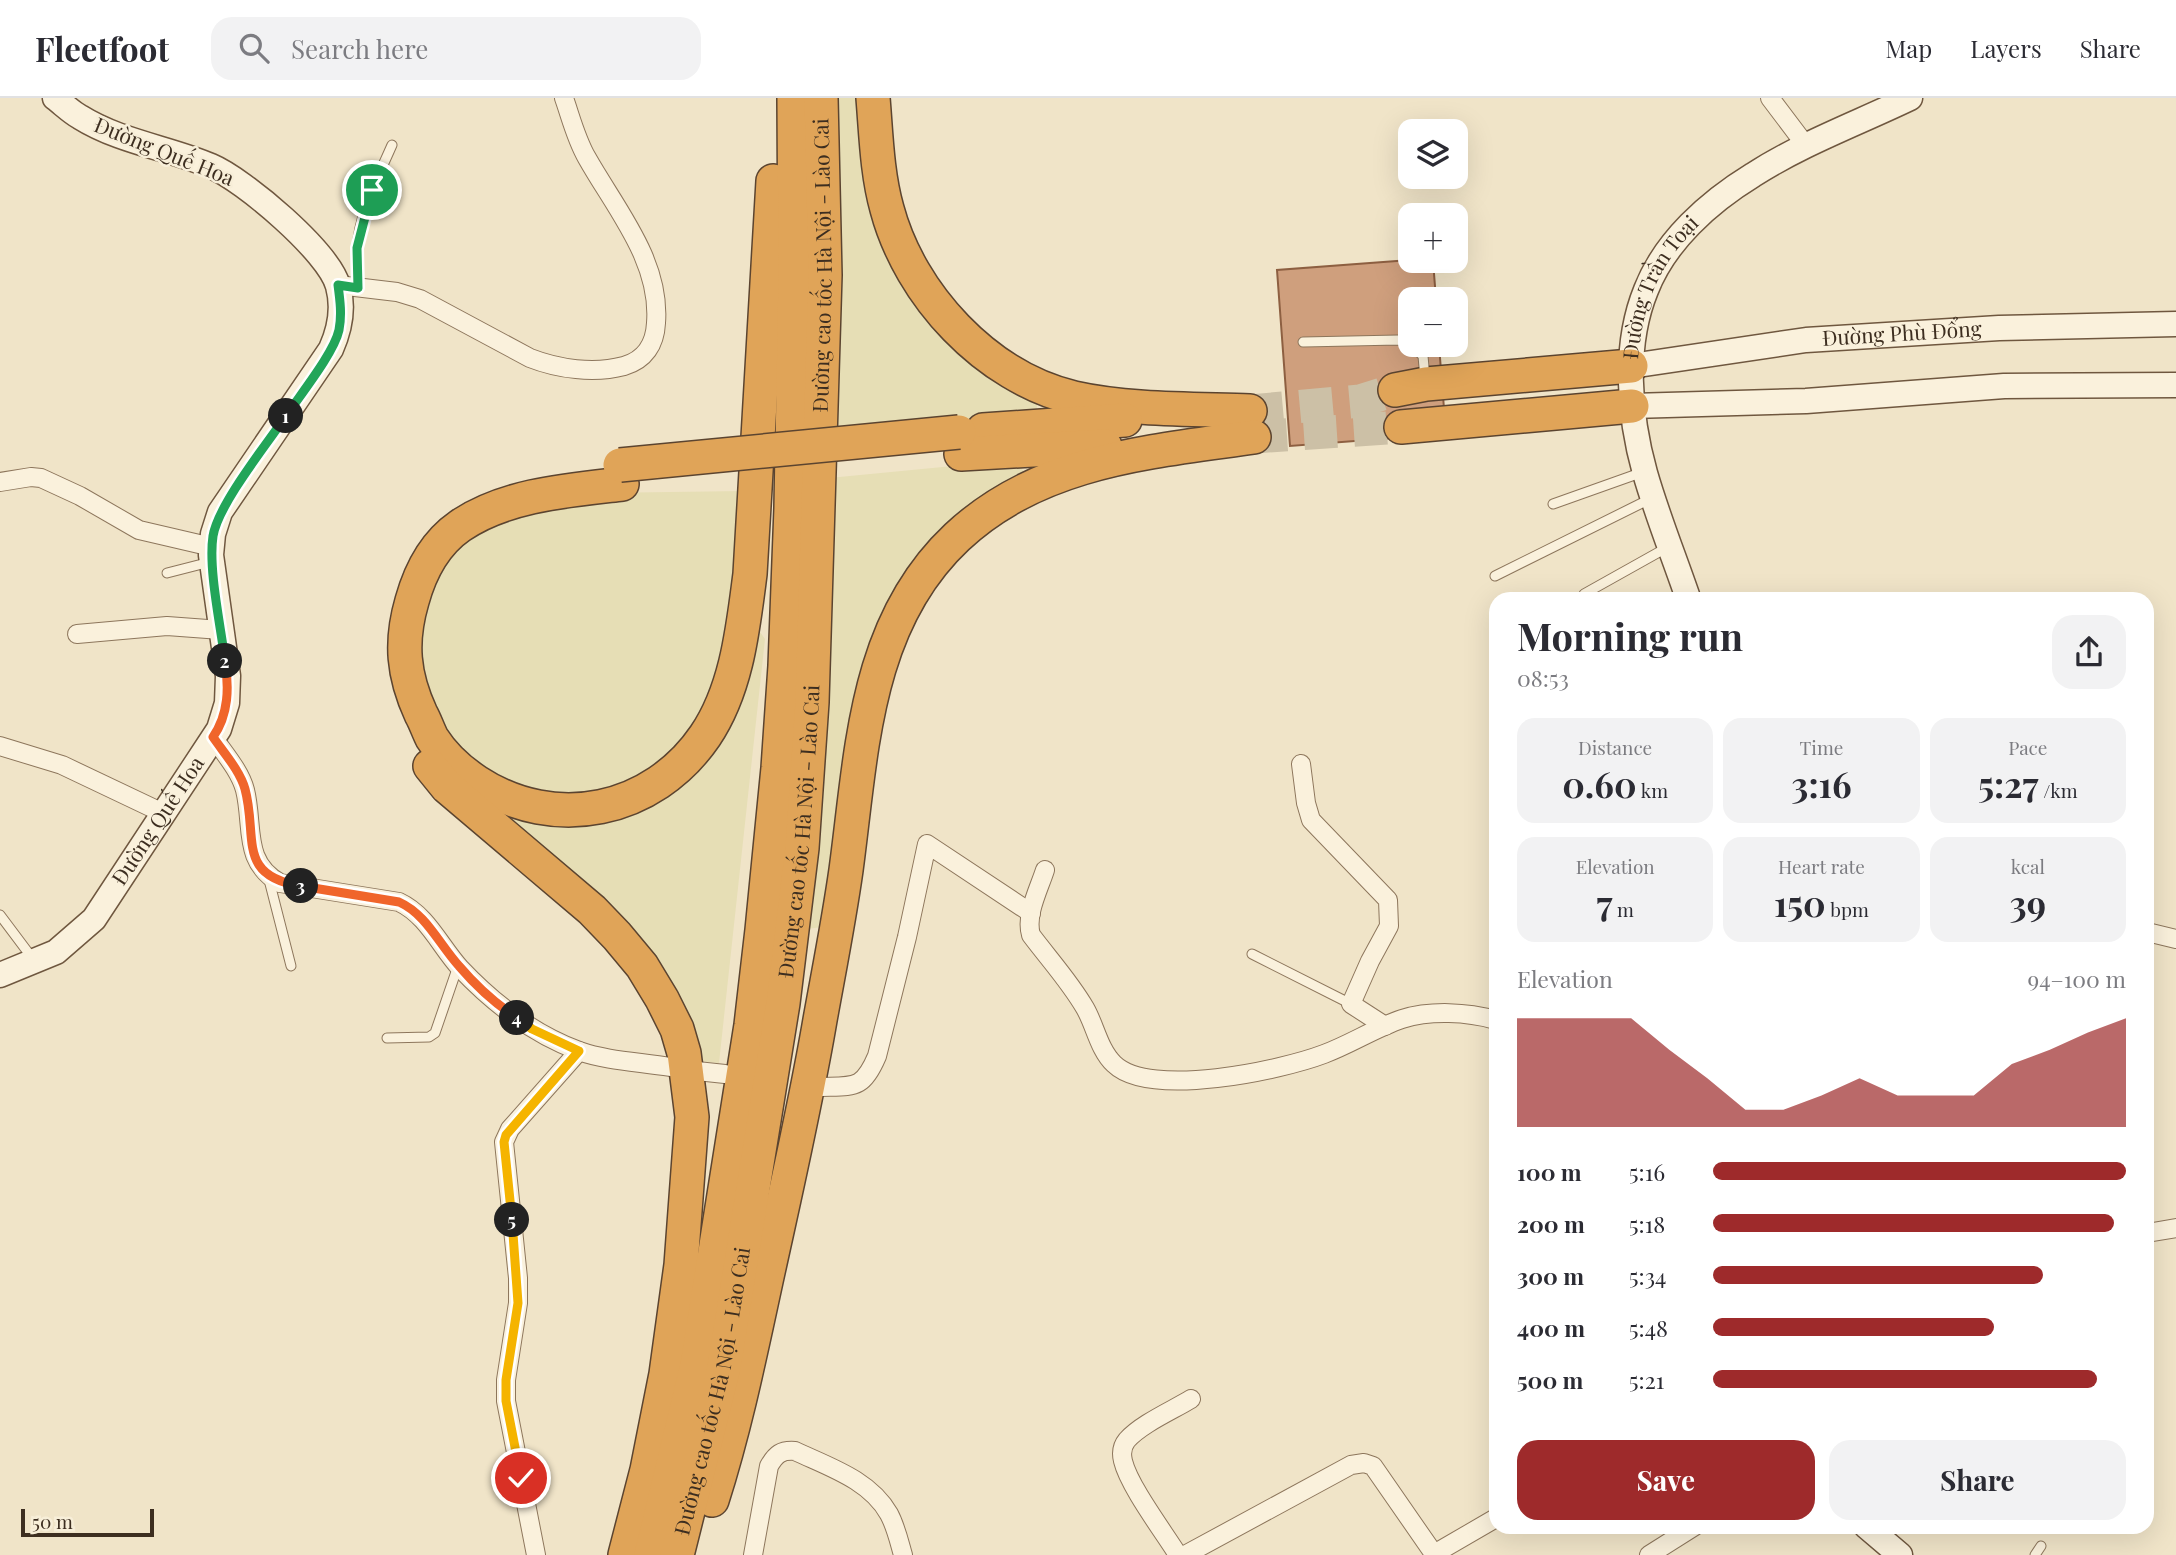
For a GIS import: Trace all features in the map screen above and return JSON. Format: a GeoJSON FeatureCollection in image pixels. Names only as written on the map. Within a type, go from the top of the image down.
{"type":"FeatureCollection","features":[{"type":"Feature","properties":{"kind":"highway"},"geometry":{"type":"LineString","coordinates":[[621,474],[576,489],[536,496],[491,511],[461,525],[437,547],[426,565],[417,583],[406,621],[404,656],[410,690],[433,738],[461,771],[497,795],[531,807],[568,811],[611,805],[652,788],[682,765],[706,735],[734,669],[742,635],[750,574],[770,268],[777,98]]}},
{"type":"Feature","properties":{"kind":"highway","name":"Đường cao tốc Hà Nội - Lào Cai"},"geometry":{"type":"LineString","coordinates":[[651,1555],[697,1365],[751,1025],[764,916],[785,666],[795,286],[794,98]]}},
{"type":"Feature","properties":{"kind":"highway","name":"Đường cao tốc Hà Nội - Lào Cai"},"geometry":{"type":"LineString","coordinates":[[677,1555],[724,1367],[783,1003],[802,848],[812,702],[825,275],[821,98]]}},
{"type":"Feature","properties":{"kind":"highway"},"geometry":{"type":"LineString","coordinates":[[873,98],[886,206],[894,233],[922,288],[947,319],[970,341],[1030,381],[1073,398],[1171,408],[1252,424]]}},
{"type":"Feature","properties":{"kind":"highway"},"geometry":{"type":"LineString","coordinates":[[1410,387],[1631,366]]}},
{"type":"Feature","properties":{"kind":"highway"},"geometry":{"type":"LineString","coordinates":[[1401,427],[1632,406]]}},
{"type":"Feature","properties":{"kind":"highway"},"geometry":{"type":"LineString","coordinates":[[625,1555],[647,1470],[666,1374],[681,1265],[692,1117],[684,1053],[677,1029],[662,999],[642,966],[617,936],[592,910],[447,788],[418,749],[392,697],[384,658],[386,622],[398,578],[421,535],[438,519],[485,493],[577,469],[621,474],[960,443],[1252,424]]}},
{"type":"Feature","properties":{"kind":"highway"},"geometry":{"type":"LineString","coordinates":[[692,1555],[731,1440],[787,1188],[843,885],[861,748],[880,661],[890,634],[921,580],[957,537],[979,518],[1037,484],[1078,468],[1252,424]]}},
{"type":"Feature","properties":{"kind":"street","name":"Đường Quế Hoa"},"geometry":{"type":"LineString","coordinates":[[0,975],[56,952],[94,919],[219,729],[227,703],[228,677],[212,554],[213,534],[220,512],[331,349],[339,332],[341,308],[348,287],[272,208],[242,183],[212,166],[111,132],[81,118],[55,98]]}},
{"type":"Feature","properties":{"kind":"street"},"geometry":{"type":"LineString","coordinates":[[348,287],[397,292],[420,299],[548,365],[575,369],[618,368],[634,363],[647,353],[653,343],[657,312],[651,279],[639,248],[617,206],[581,146],[564,98]]}},
{"type":"Feature","properties":{"kind":"street"},"geometry":{"type":"LineString","coordinates":[[1770,98],[1807,147]]}},
{"type":"Feature","properties":{"kind":"street","name":"Đường Trần Toại"},"geometry":{"type":"LineString","coordinates":[[1686,592],[1645,471],[1632,406],[1631,366],[1646,289],[1675,242],[1711,205],[1733,188],[1807,147],[1910,98]]}},
{"type":"Feature","properties":{"kind":"street","name":"Đường Phù Đổng"},"geometry":{"type":"LineString","coordinates":[[1631,366],[1806,340],[1999,328],[2176,324]]}},
{"type":"Feature","properties":{"kind":"street"},"geometry":{"type":"LineString","coordinates":[[1632,406],[1806,401],[2004,386],[2176,385]]}},
{"type":"Feature","properties":{"kind":"street"},"geometry":{"type":"LineString","coordinates":[[0,482],[41,478],[80,496],[139,530],[212,554]]}},
{"type":"Feature","properties":{"kind":"street"},"geometry":{"type":"LineString","coordinates":[[77,634],[167,626],[221,629]]}},
{"type":"Feature","properties":{"kind":"street"},"geometry":{"type":"LineString","coordinates":[[213,737],[245,789],[254,857],[268,876],[280,883],[399,902],[410,907],[421,917],[458,966],[513,1016],[532,1029],[579,1051],[670,1067]]}},
{"type":"Feature","properties":{"kind":"street"},"geometry":{"type":"LineString","coordinates":[[0,746],[62,765],[163,813]]}},
{"type":"Feature","properties":{"kind":"street"},"geometry":{"type":"LineString","coordinates":[[1301,764],[1311,820],[1388,900],[1388,926],[1351,1004],[1385,1026]]}},
{"type":"Feature","properties":{"kind":"street"},"geometry":{"type":"LineString","coordinates":[[822,1087],[854,1086],[862,1083],[869,1075],[877,1056],[894,990],[927,844],[1031,913]]}},
{"type":"Feature","properties":{"kind":"street"},"geometry":{"type":"LineString","coordinates":[[1045,870],[1031,913],[1031,935],[1084,1006],[1108,1057],[1114,1065],[1135,1076],[1153,1080],[1188,1081],[1293,1065],[1327,1053],[1402,1019],[1432,1014],[1489,1019]]}},
{"type":"Feature","properties":{"kind":"street"},"geometry":{"type":"LineString","coordinates":[[2154,934],[2176,939]]}},
{"type":"Feature","properties":{"kind":"street"},"geometry":{"type":"LineString","coordinates":[[536,1555],[506,1401],[506,1380],[518,1303],[518,1278],[504,1142],[510,1129],[579,1051]]}},
{"type":"Feature","properties":{"kind":"street"},"geometry":{"type":"LineString","coordinates":[[697,1071],[725,1074]]}},
{"type":"Feature","properties":{"kind":"street"},"geometry":{"type":"LineString","coordinates":[[2154,1232],[2176,1228]]}},
{"type":"Feature","properties":{"kind":"street"},"geometry":{"type":"LineString","coordinates":[[1178,1555],[1129,1477],[1122,1459],[1122,1448],[1128,1439],[1139,1431],[1191,1398]]}},
{"type":"Feature","properties":{"kind":"street"},"geometry":{"type":"LineString","coordinates":[[753,1555],[769,1466],[775,1456],[788,1450],[796,1451],[847,1475],[873,1494],[893,1523],[903,1555]]}},
{"type":"Feature","properties":{"kind":"street"},"geometry":{"type":"LineString","coordinates":[[1185,1555],[1358,1463],[1373,1466],[1433,1555],[1489,1522]]}},
{"type":"Feature","properties":{"kind":"street"},"geometry":{"type":"LineString","coordinates":[[1649,1555],[1679,1534]]}},
{"type":"Feature","properties":{"kind":"street"},"geometry":{"type":"LineString","coordinates":[[1875,1534],[1900,1555]]}},
{"type":"Feature","properties":{"kind":"lane"},"geometry":{"type":"LineString","coordinates":[[348,287],[360,229],[372,190],[392,145]]}},
{"type":"Feature","properties":{"kind":"lane"},"geometry":{"type":"LineString","coordinates":[[1303,342],[1398,340]]}},
{"type":"Feature","properties":{"kind":"lane"},"geometry":{"type":"LineString","coordinates":[[1410,387],[1423,357]]}},
{"type":"Feature","properties":{"kind":"lane"},"geometry":{"type":"LineString","coordinates":[[1553,504],[1645,471]]}},
{"type":"Feature","properties":{"kind":"lane"},"geometry":{"type":"LineString","coordinates":[[1495,576],[1653,498]]}},
{"type":"Feature","properties":{"kind":"lane"},"geometry":{"type":"LineString","coordinates":[[1588,592],[1670,546]]}},
{"type":"Feature","properties":{"kind":"lane"},"geometry":{"type":"LineString","coordinates":[[167,573],[212,554]]}},
{"type":"Feature","properties":{"kind":"lane"},"geometry":{"type":"LineString","coordinates":[[268,876],[291,966]]}},
{"type":"Feature","properties":{"kind":"lane"},"geometry":{"type":"LineString","coordinates":[[0,915],[34,961]]}},
{"type":"Feature","properties":{"kind":"lane"},"geometry":{"type":"LineString","coordinates":[[1252,954],[1351,1004]]}},
{"type":"Feature","properties":{"kind":"lane"},"geometry":{"type":"LineString","coordinates":[[387,1038],[429,1037],[435,1033],[458,966]]}},
{"type":"Feature","properties":{"kind":"shaded area"},"geometry":{"type":"Polygon","coordinates":[[[830,98],[861,98],[883,232],[1038,395],[1036,416],[832,433],[830,98]]]}},
{"type":"Feature","properties":{"kind":"shaded area"},"geometry":{"type":"Polygon","coordinates":[[[1015,460],[1025,473],[917,571],[822,927],[807,929],[829,478],[1015,460]]]}},
{"type":"Feature","properties":{"kind":"shaded area"},"geometry":{"type":"Polygon","coordinates":[[[744,491],[722,652],[712,704],[685,751],[595,803],[492,786],[426,712],[417,620],[432,576],[461,539],[499,511],[597,493],[744,491]]]}},
{"type":"Feature","properties":{"kind":"shaded area"},"geometry":{"type":"Polygon","coordinates":[[[754,631],[760,632],[765,639],[719,1063],[698,1061],[498,810],[669,791],[754,631]]]}},
{"type":"Feature","properties":{"kind":"building"},"geometry":{"type":"Polygon","coordinates":[[[1398,261],[1398,273],[1434,273],[1435,287],[1398,287],[1398,357],[1440,357],[1446,434],[1290,446],[1277,270],[1398,261]]]}},
{"type":"Feature","properties":{"kind":"tunnel"},"geometry":{"type":"LineString","coordinates":[[1250,411],[1360,401],[1395,390]]}},
{"type":"Feature","properties":{"kind":"tunnel"},"geometry":{"type":"LineString","coordinates":[[1254,437],[1401,427]]}},
{"type":"Feature","properties":{"kind":"route"},"geometry":{"type":"LineString","coordinates":[[372,190],[357,248],[358,288],[338,285],[341,308],[339,332],[331,349],[220,512],[213,534],[211,555],[228,677],[227,703],[219,729],[213,737],[245,789],[254,857],[268,876],[280,883],[399,902],[410,907],[421,917],[458,966],[503,1009],[532,1029],[579,1051],[510,1129],[504,1142],[518,1278],[518,1303],[506,1380],[506,1401],[521,1478]]}}]}
